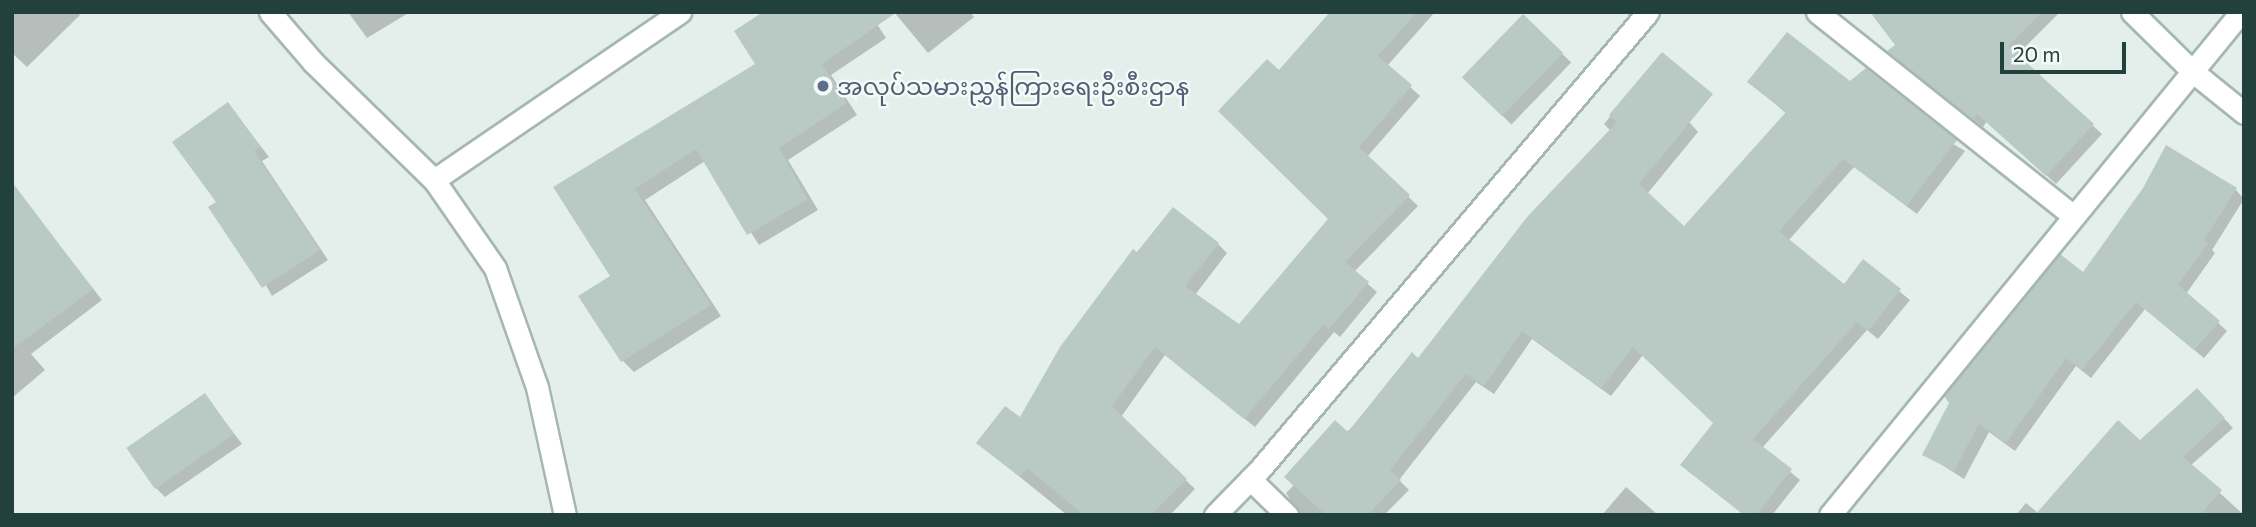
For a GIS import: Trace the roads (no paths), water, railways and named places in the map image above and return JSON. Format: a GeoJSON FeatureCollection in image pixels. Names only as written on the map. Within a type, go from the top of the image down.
{"type":"FeatureCollection","features":[{"type":"Feature","properties":{"kind":"street"},"geometry":{"type":"LineString","coordinates":[[270,12],[313,62],[434,180],[495,268],[537,387],[565,515]]}},
{"type":"Feature","properties":{"kind":"street"},"geometry":{"type":"LineString","coordinates":[[434,180],[680,12]]}},
{"type":"Feature","properties":{"kind":"street"},"geometry":{"type":"LineString","coordinates":[[1215,515],[1250,479],[1648,12]]}},
{"type":"Feature","properties":{"kind":"street"},"geometry":{"type":"LineString","coordinates":[[1817,12],[2072,215]]}},
{"type":"Feature","properties":{"kind":"street"},"geometry":{"type":"LineString","coordinates":[[2132,12],[2192,71],[2244,113]]}},
{"type":"Feature","properties":{"kind":"street"},"geometry":{"type":"LineString","coordinates":[[1830,515],[2072,215],[2241,12]]}},
{"type":"Feature","properties":{"kind":"street"},"geometry":{"type":"LineString","coordinates":[[1250,479],[1287,515]]}},
{"type":"Feature","properties":{"kind":"place","name":"အလုပ်သမားညွှန်ကြားရေးဦးစီးဌာန"},"geometry":{"type":"Point","coordinates":[823,86]}}]}
